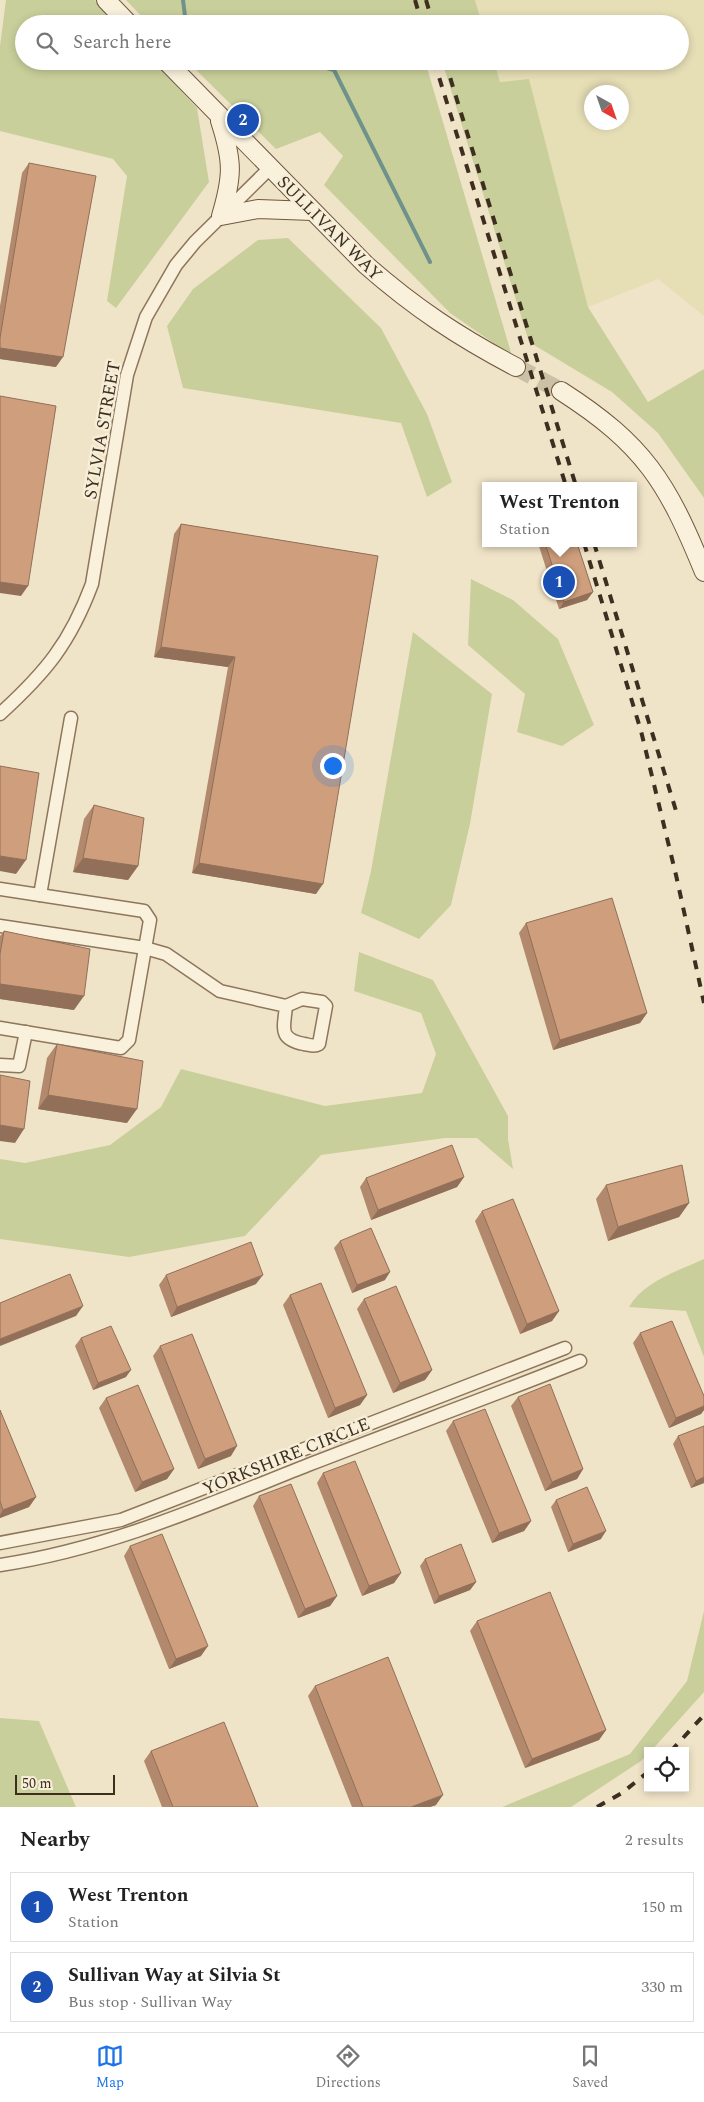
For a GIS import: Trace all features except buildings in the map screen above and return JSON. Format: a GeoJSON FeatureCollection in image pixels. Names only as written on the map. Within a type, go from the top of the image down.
{"type":"FeatureCollection","features":[{"type":"Feature","properties":{"kind":"main road"},"geometry":{"type":"LineString","coordinates":[[106,0],[120,15]]}},
{"type":"Feature","properties":{"kind":"main road","name":"SULLIVAN WAY"},"geometry":{"type":"LineString","coordinates":[[175,70],[366,265],[401,296],[461,338],[516,367]]}},
{"type":"Feature","properties":{"kind":"main road"},"geometry":{"type":"LineString","coordinates":[[219,116],[231,156],[230,180],[221,216],[258,209],[312,210]]}},
{"type":"Feature","properties":{"kind":"main road"},"geometry":{"type":"LineString","coordinates":[[561,392],[604,420],[628,441],[649,465],[680,515],[704,572]]}},
{"type":"Feature","properties":{"kind":"street","name":"SYLVIA STREET"},"geometry":{"type":"LineString","coordinates":[[0,714],[33,684],[51,662],[80,615],[92,584],[127,375],[135,345],[146,317],[176,266],[221,216],[270,168]]}},
{"type":"Feature","properties":{"kind":"street"},"geometry":{"type":"LineString","coordinates":[[40,895],[71,718]]}},
{"type":"Feature","properties":{"kind":"street"},"geometry":{"type":"LineString","coordinates":[[0,888],[144,911],[150,920],[129,1040],[126,1045],[121,1048],[0,1028]]}},
{"type":"Feature","properties":{"kind":"street"},"geometry":{"type":"LineString","coordinates":[[0,926],[145,948],[166,954],[220,992],[286,1006]]}},
{"type":"Feature","properties":{"kind":"street"},"geometry":{"type":"LineString","coordinates":[[0,1065],[19,1066],[26,1032]]}},
{"type":"Feature","properties":{"kind":"street","name":"YORKSHIRE CIRCLE"},"geometry":{"type":"LineString","coordinates":[[0,1543],[121,1520],[565,1348]]}},
{"type":"Feature","properties":{"kind":"street","name":"YORKSHIRE CIRCLE"},"geometry":{"type":"LineString","coordinates":[[0,1565],[37,1559],[113,1539],[181,1516],[580,1361]]}},
{"type":"Feature","properties":{"kind":"shaded area"},"geometry":{"type":"Polygon","coordinates":[[[475,0],[704,0],[704,316],[658,279],[588,307],[529,80],[500,82],[497,70],[689,70],[689,15],[479,15],[475,0]]]}},
{"type":"Feature","properties":{"kind":"green space"},"geometry":{"type":"Polygon","coordinates":[[[6,0],[95,0],[109,15],[15,15],[15,70],[161,70],[197,108],[209,182],[116,308],[107,301],[127,176],[113,159],[0,131],[0,46],[6,0]]]}},
{"type":"Feature","properties":{"kind":"green space"},"geometry":{"type":"Polygon","coordinates":[[[126,0],[475,0],[479,15],[140,15],[126,0]]]}},
{"type":"Feature","properties":{"kind":"green space"},"geometry":{"type":"Polygon","coordinates":[[[196,70],[428,70],[512,356],[450,313],[324,185],[343,156],[320,132],[276,149],[196,70]]]}},
{"type":"Feature","properties":{"kind":"green space"},"geometry":{"type":"Polygon","coordinates":[[[445,70],[497,70],[500,82],[529,79],[588,307],[648,402],[704,369],[704,498],[658,433],[612,392],[529,342],[445,70]]]}},
{"type":"Feature","properties":{"kind":"green space"},"geometry":{"type":"Polygon","coordinates":[[[288,238],[381,328],[427,414],[452,482],[427,497],[401,423],[183,388],[167,326],[193,289],[258,240],[288,238]]]}},
{"type":"Feature","properties":{"kind":"green space"},"geometry":{"type":"Polygon","coordinates":[[[471,579],[513,600],[558,639],[594,725],[562,746],[517,732],[525,694],[468,645],[471,579]]]}},
{"type":"Feature","properties":{"kind":"green space"},"geometry":{"type":"Polygon","coordinates":[[[413,632],[492,694],[470,824],[451,905],[419,939],[361,913],[371,871],[413,632]]]}},
{"type":"Feature","properties":{"kind":"green space"},"geometry":{"type":"Polygon","coordinates":[[[359,952],[433,980],[508,1116],[508,1139],[513,1169],[477,1138],[445,1138],[321,1155],[245,1236],[129,1257],[0,1239],[0,1159],[25,1163],[110,1145],[161,1107],[181,1069],[325,1106],[422,1093],[436,1054],[421,1013],[354,991],[359,952]]]}},
{"type":"Feature","properties":{"kind":"green space"},"geometry":{"type":"Polygon","coordinates":[[[704,1259],[704,1357],[686,1311],[629,1307],[643,1290],[652,1284],[704,1259]]]}},
{"type":"Feature","properties":{"kind":"green space"},"geometry":{"type":"Polygon","coordinates":[[[704,1611],[704,1692],[655,1747],[644,1747],[644,1758],[641,1761],[571,1807],[502,1807],[630,1754],[687,1681],[704,1611]]]}},
{"type":"Feature","properties":{"kind":"green space"},"geometry":{"type":"Polygon","coordinates":[[[0,1718],[39,1721],[76,1807],[0,1807],[0,1718]]]}},
{"type":"Feature","properties":{"kind":"waterway"},"geometry":{"type":"LineString","coordinates":[[183,0],[185,15]]}},
{"type":"Feature","properties":{"kind":"waterway"},"geometry":{"type":"LineString","coordinates":[[334,70],[430,262]]}},
{"type":"Feature","properties":{"kind":"tunnel"},"geometry":{"type":"LineString","coordinates":[[516,367],[561,391]]}},
{"type":"Feature","properties":{"kind":"railway"},"geometry":{"type":"LineString","coordinates":[[415,0],[419,15]]}},
{"type":"Feature","properties":{"kind":"railway"},"geometry":{"type":"LineString","coordinates":[[426,0],[430,15]]}},
{"type":"Feature","properties":{"kind":"railway"},"geometry":{"type":"LineString","coordinates":[[437,70],[565,482]]}},
{"type":"Feature","properties":{"kind":"railway"},"geometry":{"type":"LineString","coordinates":[[448,70],[575,482]]}},
{"type":"Feature","properties":{"kind":"railway"},"geometry":{"type":"LineString","coordinates":[[585,547],[641,731],[676,875],[704,1003]]}},
{"type":"Feature","properties":{"kind":"railway"},"geometry":{"type":"LineString","coordinates":[[595,547],[677,814]]}},
{"type":"Feature","properties":{"kind":"railway"},"geometry":{"type":"LineString","coordinates":[[675,1747],[704,1715]]}},
{"type":"Feature","properties":{"kind":"railway"},"geometry":{"type":"LineString","coordinates":[[597,1807],[622,1793],[644,1775]]}},
{"type":"Feature","properties":{"kind":"place","name":"Sullivan Way at Silvia St"},"geometry":{"type":"Point","coordinates":[243,120]}},
{"type":"Feature","properties":{"kind":"place","name":"West Trenton"},"geometry":{"type":"Point","coordinates":[559,582]}}]}
